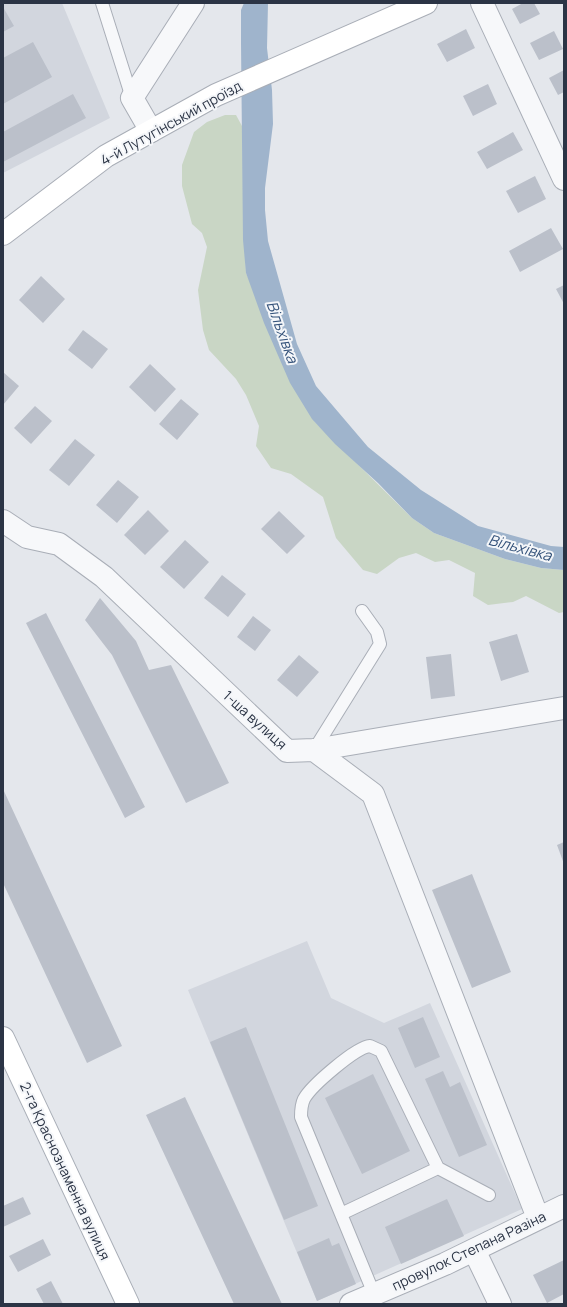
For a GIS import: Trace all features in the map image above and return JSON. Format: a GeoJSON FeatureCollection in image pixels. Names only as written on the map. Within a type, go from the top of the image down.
{"type":"FeatureCollection","features":[{"type":"Feature","properties":{"kind":"street"},"geometry":{"type":"LineString","coordinates":[[151,131],[132,98],[193,3]]}},
{"type":"Feature","properties":{"kind":"street","name":"4-й Лутугінський проїзд"},"geometry":{"type":"LineString","coordinates":[[3,234],[106,156],[216,95],[426,3]]}},
{"type":"Feature","properties":{"kind":"street"},"geometry":{"type":"LineString","coordinates":[[482,3],[564,179]]}},
{"type":"Feature","properties":{"kind":"street","name":"1-ша вулиця"},"geometry":{"type":"LineString","coordinates":[[3,521],[27,537],[59,544],[104,577],[287,751],[314,750],[564,708]]}},
{"type":"Feature","properties":{"kind":"street"},"geometry":{"type":"LineString","coordinates":[[314,750],[373,794],[538,1218]]}},
{"type":"Feature","properties":{"kind":"street","name":"2-га Краснознаменна вулиця"},"geometry":{"type":"LineString","coordinates":[[3,1038],[128,1304]]}},
{"type":"Feature","properties":{"kind":"street","name":"провулок Степана Разіна"},"geometry":{"type":"LineString","coordinates":[[351,1304],[474,1250],[564,1206]]}},
{"type":"Feature","properties":{"kind":"street"},"geometry":{"type":"LineString","coordinates":[[474,1250],[500,1304]]}},
{"type":"Feature","properties":{"kind":"lane"},"geometry":{"type":"LineString","coordinates":[[102,3],[132,98]]}},
{"type":"Feature","properties":{"kind":"lane"},"geometry":{"type":"LineString","coordinates":[[314,750],[380,644],[377,632],[362,611]]}},
{"type":"Feature","properties":{"kind":"lane"},"geometry":{"type":"LineString","coordinates":[[374,1294],[301,1117],[301,1108],[304,1099],[312,1088],[364,1046],[376,1047],[381,1051],[438,1168],[489,1195]]}},
{"type":"Feature","properties":{"kind":"lane"},"geometry":{"type":"LineString","coordinates":[[341,1214],[438,1168]]}},
{"type":"Feature","properties":{"kind":"shaded area"},"geometry":{"type":"Polygon","coordinates":[[[3,3],[62,3],[110,118],[3,173],[3,3]]]}},
{"type":"Feature","properties":{"kind":"shaded area"},"geometry":{"type":"Polygon","coordinates":[[[307,941],[331,998],[384,1023],[430,1003],[522,1209],[317,1301],[188,990],[307,941]]]}},
{"type":"Feature","properties":{"kind":"green space"},"geometry":{"type":"Polygon","coordinates":[[[225,115],[236,115],[242,126],[246,273],[315,422],[412,518],[434,533],[505,559],[541,568],[564,570],[564,612],[559,613],[526,596],[513,602],[488,605],[473,596],[475,573],[449,560],[435,562],[416,553],[399,558],[377,574],[363,570],[336,538],[323,497],[291,474],[271,468],[256,446],[259,426],[246,395],[236,379],[209,350],[203,330],[198,290],[207,247],[202,233],[192,224],[182,186],[182,165],[194,132],[207,122],[225,115]]]}},
{"type":"Feature","properties":{"kind":"water","name":"Вільхівка"},"geometry":{"type":"Polygon","coordinates":[[[244,3],[268,3],[267,48],[272,90],[273,124],[265,188],[265,210],[268,241],[297,344],[316,386],[368,447],[421,490],[478,526],[551,546],[564,547],[564,570],[541,568],[505,559],[434,533],[412,518],[378,483],[335,444],[312,419],[290,383],[264,323],[246,273],[243,240],[241,43],[241,10],[244,3]]]}},
{"type":"Feature","properties":{"kind":"building"},"geometry":{"type":"Polygon","coordinates":[[[523,3],[534,3],[540,14],[520,24],[512,9],[523,3]]]}},
{"type":"Feature","properties":{"kind":"building"},"geometry":{"type":"Polygon","coordinates":[[[3,7],[14,26],[3,32],[3,7]]]}},
{"type":"Feature","properties":{"kind":"building"},"geometry":{"type":"Polygon","coordinates":[[[466,29],[475,48],[447,62],[437,44],[466,29]]]}},
{"type":"Feature","properties":{"kind":"building"},"geometry":{"type":"Polygon","coordinates":[[[554,31],[563,49],[539,60],[530,43],[554,31]]]}},
{"type":"Feature","properties":{"kind":"building"},"geometry":{"type":"Polygon","coordinates":[[[33,42],[52,77],[3,104],[3,58],[33,42]]]}},
{"type":"Feature","properties":{"kind":"building"},"geometry":{"type":"Polygon","coordinates":[[[564,70],[564,92],[558,95],[549,78],[564,70]]]}},
{"type":"Feature","properties":{"kind":"building"},"geometry":{"type":"Polygon","coordinates":[[[488,84],[497,104],[473,116],[463,96],[488,84]]]}},
{"type":"Feature","properties":{"kind":"building"},"geometry":{"type":"Polygon","coordinates":[[[73,94],[86,118],[3,162],[3,132],[73,94]]]}},
{"type":"Feature","properties":{"kind":"building"},"geometry":{"type":"Polygon","coordinates":[[[513,132],[523,150],[487,169],[477,152],[513,132]]]}},
{"type":"Feature","properties":{"kind":"building"},"geometry":{"type":"Polygon","coordinates":[[[535,176],[546,199],[518,213],[506,191],[535,176]]]}},
{"type":"Feature","properties":{"kind":"building"},"geometry":{"type":"Polygon","coordinates":[[[551,228],[563,249],[520,272],[509,251],[551,228]]]}},
{"type":"Feature","properties":{"kind":"building"},"geometry":{"type":"Polygon","coordinates":[[[41,276],[65,299],[43,323],[19,300],[41,276]]]}},
{"type":"Feature","properties":{"kind":"building"},"geometry":{"type":"Polygon","coordinates":[[[564,285],[564,304],[556,289],[564,285]]]}},
{"type":"Feature","properties":{"kind":"building"},"geometry":{"type":"Polygon","coordinates":[[[83,330],[108,349],[92,369],[68,350],[83,330]]]}},
{"type":"Feature","properties":{"kind":"building"},"geometry":{"type":"Polygon","coordinates":[[[150,364],[176,389],[155,412],[129,387],[150,364]]]}},
{"type":"Feature","properties":{"kind":"building"},"geometry":{"type":"Polygon","coordinates":[[[3,372],[19,386],[3,405],[3,372]]]}},
{"type":"Feature","properties":{"kind":"building"},"geometry":{"type":"Polygon","coordinates":[[[181,399],[199,414],[177,440],[159,424],[181,399]]]}},
{"type":"Feature","properties":{"kind":"building"},"geometry":{"type":"Polygon","coordinates":[[[35,406],[52,421],[31,444],[14,428],[35,406]]]}},
{"type":"Feature","properties":{"kind":"building"},"geometry":{"type":"Polygon","coordinates":[[[75,439],[95,455],[69,486],[49,470],[75,439]]]}},
{"type":"Feature","properties":{"kind":"building"},"geometry":{"type":"Polygon","coordinates":[[[118,480],[139,497],[117,523],[96,505],[118,480]]]}},
{"type":"Feature","properties":{"kind":"building"},"geometry":{"type":"Polygon","coordinates":[[[148,510],[169,531],[145,555],[124,535],[148,510]]]}},
{"type":"Feature","properties":{"kind":"building"},"geometry":{"type":"Polygon","coordinates":[[[279,511],[305,536],[287,554],[261,529],[279,511]]]}},
{"type":"Feature","properties":{"kind":"building"},"geometry":{"type":"Polygon","coordinates":[[[185,540],[209,562],[184,589],[160,567],[185,540]]]}},
{"type":"Feature","properties":{"kind":"building"},"geometry":{"type":"Polygon","coordinates":[[[222,575],[246,594],[228,617],[204,598],[222,575]]]}},
{"type":"Feature","properties":{"kind":"building"},"geometry":{"type":"Polygon","coordinates":[[[100,598],[136,641],[149,670],[171,665],[229,783],[186,803],[112,655],[85,620],[100,598]]]}},
{"type":"Feature","properties":{"kind":"building"},"geometry":{"type":"Polygon","coordinates":[[[46,613],[145,807],[125,818],[26,623],[46,613]]]}},
{"type":"Feature","properties":{"kind":"building"},"geometry":{"type":"Polygon","coordinates":[[[253,616],[271,630],[255,651],[237,637],[253,616]]]}},
{"type":"Feature","properties":{"kind":"building"},"geometry":{"type":"Polygon","coordinates":[[[517,634],[529,672],[501,681],[489,642],[517,634]]]}},
{"type":"Feature","properties":{"kind":"building"},"geometry":{"type":"Polygon","coordinates":[[[451,654],[455,696],[431,699],[426,657],[451,654]]]}},
{"type":"Feature","properties":{"kind":"building"},"geometry":{"type":"Polygon","coordinates":[[[299,655],[319,672],[297,697],[277,680],[299,655]]]}},
{"type":"Feature","properties":{"kind":"building"},"geometry":{"type":"Polygon","coordinates":[[[3,789],[122,1046],[87,1063],[3,883],[3,789]]]}},
{"type":"Feature","properties":{"kind":"building"},"geometry":{"type":"Polygon","coordinates":[[[564,842],[564,864],[557,845],[564,842]]]}},
{"type":"Feature","properties":{"kind":"building"},"geometry":{"type":"Polygon","coordinates":[[[472,874],[511,972],[472,988],[432,890],[472,874]]]}},
{"type":"Feature","properties":{"kind":"building"},"geometry":{"type":"Polygon","coordinates":[[[423,1017],[440,1057],[415,1068],[398,1028],[423,1017]]]}},
{"type":"Feature","properties":{"kind":"building"},"geometry":{"type":"Polygon","coordinates":[[[246,1027],[318,1206],[284,1220],[210,1042],[246,1027]]]}},
{"type":"Feature","properties":{"kind":"building"},"geometry":{"type":"Polygon","coordinates":[[[443,1071],[450,1087],[460,1082],[487,1145],[459,1157],[425,1079],[443,1071]]]}},
{"type":"Feature","properties":{"kind":"building"},"geometry":{"type":"Polygon","coordinates":[[[373,1074],[410,1151],[362,1174],[325,1098],[373,1074]]]}},
{"type":"Feature","properties":{"kind":"building"},"geometry":{"type":"Polygon","coordinates":[[[185,1097],[282,1304],[234,1304],[146,1115],[185,1097]]]}},
{"type":"Feature","properties":{"kind":"building"},"geometry":{"type":"Polygon","coordinates":[[[23,1197],[31,1214],[3,1227],[3,1206],[23,1197]]]}},
{"type":"Feature","properties":{"kind":"building"},"geometry":{"type":"Polygon","coordinates":[[[447,1199],[464,1236],[401,1264],[385,1227],[447,1199]]]}},
{"type":"Feature","properties":{"kind":"building"},"geometry":{"type":"Polygon","coordinates":[[[329,1238],[332,1246],[339,1243],[356,1284],[317,1301],[297,1252],[329,1238]]]}},
{"type":"Feature","properties":{"kind":"building"},"geometry":{"type":"Polygon","coordinates":[[[43,1239],[51,1255],[18,1272],[9,1256],[43,1239]]]}},
{"type":"Feature","properties":{"kind":"building"},"geometry":{"type":"Polygon","coordinates":[[[564,1260],[564,1294],[547,1303],[533,1275],[564,1260]]]}},
{"type":"Feature","properties":{"kind":"building"},"geometry":{"type":"Polygon","coordinates":[[[51,1281],[63,1304],[44,1304],[36,1289],[51,1281]]]}}]}
